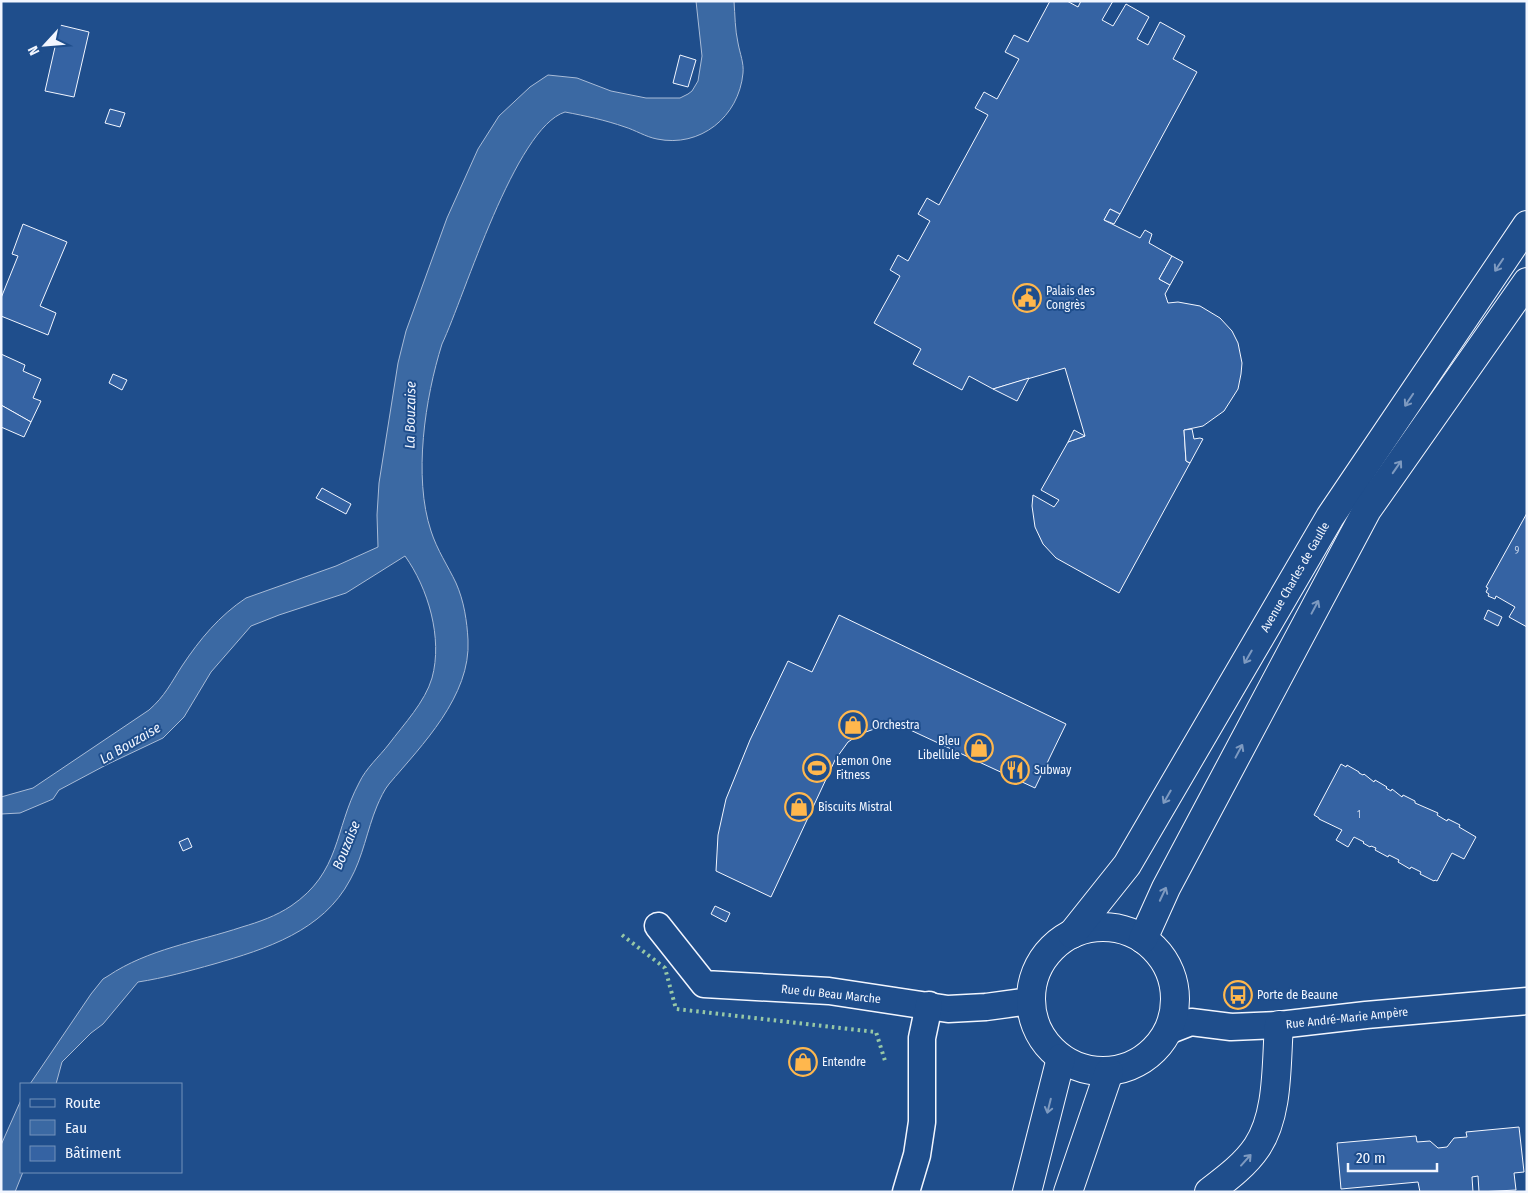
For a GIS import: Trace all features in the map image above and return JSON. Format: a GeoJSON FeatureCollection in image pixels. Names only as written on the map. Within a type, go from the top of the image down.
{"type":"FeatureCollection","features":[{"type":"Feature","properties":{"kind":"main road","name":"Avenue Charles de Gaulle"},"geometry":{"type":"LineString","coordinates":[[1072,934],[1127,865],[1330,517],[1527,225]]}},
{"type":"Feature","properties":{"kind":"main road"},"geometry":{"type":"LineString","coordinates":[[1143,939],[1166,888],[1367,510],[1527,282]]}},
{"type":"Feature","properties":{"kind":"main road","name":"Avenue Charles de Gaulle"},"geometry":{"type":"LineString","coordinates":[[1096,927],[1120,929],[1143,939],[1158,952],[1169,970],[1175,990],[1174,1011],[1168,1031],[1154,1051],[1133,1066],[1109,1072],[1084,1069],[1061,1058],[1045,1043],[1034,1023],[1031,1001],[1033,980],[1041,961],[1055,945],[1072,934],[1096,927]]}},
{"type":"Feature","properties":{"kind":"main road"},"geometry":{"type":"LineString","coordinates":[[1209,1192],[1237,1170],[1257,1148],[1271,1118],[1279,1024]]}},
{"type":"Feature","properties":{"kind":"main road"},"geometry":{"type":"LineString","coordinates":[[1027,1192],[1061,1058]]}},
{"type":"Feature","properties":{"kind":"main road"},"geometry":{"type":"LineString","coordinates":[[1068,1192],[1109,1072]]}},
{"type":"Feature","properties":{"kind":"street","name":"Rue du Beau Marche"},"geometry":{"type":"LineString","coordinates":[[658,926],[704,984],[829,991],[948,1009],[986,1007],[1031,1001]]}},
{"type":"Feature","properties":{"kind":"street","name":"Rue André-Marie Ampère"},"geometry":{"type":"LineString","coordinates":[[1168,1031],[1191,1022],[1231,1027],[1527,1001]]}},
{"type":"Feature","properties":{"kind":"street"},"geometry":{"type":"LineString","coordinates":[[906,1192],[917,1155],[922,1122],[922,1038],[929,1005]]}},
{"type":"Feature","properties":{"kind":"water"},"geometry":{"type":"Polygon","coordinates":[[[696,1],[734,1],[736,33],[743,73],[740,89],[734,103],[715,126],[702,134],[688,139],[673,141],[653,138],[610,122],[565,112],[546,125],[528,148],[493,216],[442,344],[431,388],[423,438],[423,487],[426,510],[433,538],[456,583],[463,604],[468,633],[467,661],[462,681],[442,718],[382,795],[358,862],[339,898],[325,913],[309,925],[273,944],[234,958],[138,982],[103,1024],[91,1033],[62,1062],[56,1083],[31,1083],[103,979],[139,959],[273,916],[291,906],[307,893],[319,879],[328,865],[351,800],[362,778],[414,712],[429,687],[432,678],[436,647],[434,630],[427,598],[413,569],[405,556],[346,593],[251,626],[211,672],[184,717],[163,738],[59,790],[53,799],[20,813],[1,814],[1,797],[33,788],[149,710],[164,694],[203,637],[227,612],[246,598],[336,566],[378,547],[379,483],[398,363],[406,331],[447,218],[478,149],[499,116],[530,87],[548,75],[577,78],[611,91],[646,98],[680,98],[692,91],[698,81],[702,56],[696,1]]]}},
{"type":"Feature","properties":{"kind":"water"},"geometry":{"type":"Polygon","coordinates":[[[20,1102],[20,1173],[23,1173],[15,1192],[1,1192],[1,1145],[20,1102]]]}},
{"type":"Feature","properties":{"kind":"building","name":"Palais des Congrès"},"geometry":{"type":"Polygon","coordinates":[[[1050,1],[1067,1],[1078,7],[1081,1],[1113,1],[1102,20],[1113,26],[1126,4],[1149,17],[1137,39],[1148,45],[1160,22],[1185,36],[1173,59],[1197,72],[1120,214],[1110,209],[1104,220],[1140,238],[1145,230],[1152,234],[1149,243],[1172,256],[1159,279],[1170,285],[1165,294],[1168,303],[1178,302],[1200,306],[1220,318],[1232,331],[1238,343],[1242,363],[1238,389],[1224,411],[1203,426],[1184,430],[1186,461],[1190,463],[1119,593],[1056,558],[1043,544],[1035,527],[1032,506],[1033,495],[1054,507],[1059,500],[1041,490],[1068,442],[1085,436],[1065,368],[993,389],[969,376],[962,390],[913,364],[921,349],[874,323],[900,276],[890,270],[898,255],[908,261],[930,221],[918,214],[927,198],[939,205],[988,115],[975,108],[984,92],[997,99],[1019,59],[1005,52],[1014,35],[1028,42],[1050,1]]]}},
{"type":"Feature","properties":{"kind":"building"},"geometry":{"type":"Polygon","coordinates":[[[60,25],[89,32],[74,97],[45,91],[60,25]]]}},
{"type":"Feature","properties":{"kind":"building"},"geometry":{"type":"Polygon","coordinates":[[[680,55],[696,60],[688,87],[673,83],[680,55]]]}},
{"type":"Feature","properties":{"kind":"building"},"geometry":{"type":"Polygon","coordinates":[[[110,109],[125,113],[120,127],[105,123],[110,109]]]}},
{"type":"Feature","properties":{"kind":"building"},"geometry":{"type":"Polygon","coordinates":[[[1110,209],[1120,214],[1114,224],[1104,220],[1110,209]]]}},
{"type":"Feature","properties":{"kind":"building"},"geometry":{"type":"Polygon","coordinates":[[[23,224],[67,242],[40,306],[56,313],[48,335],[1,316],[1,298],[18,256],[12,254],[23,224]]]}},
{"type":"Feature","properties":{"kind":"building"},"geometry":{"type":"Polygon","coordinates":[[[1172,256],[1183,262],[1170,285],[1159,279],[1172,256]]]}},
{"type":"Feature","properties":{"kind":"building"},"geometry":{"type":"Polygon","coordinates":[[[1,354],[25,365],[23,371],[41,379],[33,398],[41,401],[31,422],[1,405],[1,354]]]}},
{"type":"Feature","properties":{"kind":"building"},"geometry":{"type":"Polygon","coordinates":[[[113,374],[127,380],[122,390],[109,383],[113,374]]]}},
{"type":"Feature","properties":{"kind":"building"},"geometry":{"type":"Polygon","coordinates":[[[1029,378],[1017,401],[993,389],[1029,378]]]}},
{"type":"Feature","properties":{"kind":"building"},"geometry":{"type":"Polygon","coordinates":[[[1,405],[31,422],[24,437],[1,427],[1,405]]]}},
{"type":"Feature","properties":{"kind":"building"},"geometry":{"type":"Polygon","coordinates":[[[1192,429],[1194,439],[1203,439],[1190,463],[1186,461],[1184,430],[1192,429]]]}},
{"type":"Feature","properties":{"kind":"building"},"geometry":{"type":"Polygon","coordinates":[[[1074,430],[1085,436],[1068,442],[1074,430]]]}},
{"type":"Feature","properties":{"kind":"building"},"geometry":{"type":"Polygon","coordinates":[[[322,488],[351,504],[346,514],[316,498],[322,488]]]}},
{"type":"Feature","properties":{"kind":"building"},"geometry":{"type":"Polygon","coordinates":[[[1527,513],[1527,627],[1509,617],[1515,607],[1496,596],[1495,599],[1488,596],[1489,594],[1486,592],[1488,588],[1486,587],[1527,513]]]}},
{"type":"Feature","properties":{"kind":"building"},"geometry":{"type":"Polygon","coordinates":[[[1488,610],[1502,617],[1498,626],[1484,619],[1488,610]]]}},
{"type":"Feature","properties":{"kind":"building"},"geometry":{"type":"Polygon","coordinates":[[[839,615],[1066,724],[1035,788],[906,728],[880,727],[860,734],[848,742],[835,760],[771,897],[716,871],[718,835],[726,799],[750,740],[788,661],[812,672],[839,615]]]}},
{"type":"Feature","properties":{"kind":"building"},"geometry":{"type":"Polygon","coordinates":[[[1341,764],[1364,774],[1391,791],[1392,789],[1402,797],[1403,795],[1415,801],[1415,803],[1438,813],[1437,815],[1447,821],[1448,819],[1460,825],[1459,827],[1476,837],[1464,859],[1452,853],[1437,881],[1434,881],[1420,874],[1421,872],[1411,867],[1410,869],[1398,862],[1399,860],[1389,855],[1388,857],[1375,850],[1376,848],[1370,847],[1354,837],[1348,847],[1336,840],[1342,830],[1314,815],[1341,764]]]}},
{"type":"Feature","properties":{"kind":"building"},"geometry":{"type":"Polygon","coordinates":[[[188,838],[192,847],[183,851],[179,842],[188,838]]]}},
{"type":"Feature","properties":{"kind":"building"},"geometry":{"type":"Polygon","coordinates":[[[715,906],[730,913],[726,922],[711,914],[715,906]]]}},
{"type":"Feature","properties":{"kind":"building"},"geometry":{"type":"Polygon","coordinates":[[[1519,1127],[1524,1172],[1514,1173],[1516,1190],[1479,1192],[1478,1176],[1472,1177],[1473,1192],[1420,1192],[1418,1182],[1341,1189],[1337,1143],[1416,1136],[1417,1142],[1430,1141],[1438,1148],[1447,1147],[1454,1138],[1467,1137],[1466,1132],[1519,1127]]]}},
{"type":"Feature","properties":{"kind":"hedge"},"geometry":{"type":"LineString","coordinates":[[622,935],[665,968],[676,1009],[876,1032],[886,1064]]}},
{"type":"Feature","properties":{"kind":"place","name":"Palais des Congrès"},"geometry":{"type":"Point","coordinates":[1027,298]}},
{"type":"Feature","properties":{"kind":"place","name":"Orchestra"},"geometry":{"type":"Point","coordinates":[853,725]}},
{"type":"Feature","properties":{"kind":"place","name":"Bleu Libellule"},"geometry":{"type":"Point","coordinates":[979,748]}},
{"type":"Feature","properties":{"kind":"place","name":"Lemon One Fitness"},"geometry":{"type":"Point","coordinates":[817,768]}},
{"type":"Feature","properties":{"kind":"place","name":"Subway"},"geometry":{"type":"Point","coordinates":[1015,770]}},
{"type":"Feature","properties":{"kind":"place","name":"Biscuits Mistral"},"geometry":{"type":"Point","coordinates":[799,807]}},
{"type":"Feature","properties":{"kind":"place","name":"Porte de Beaune"},"geometry":{"type":"Point","coordinates":[1238,995]}},
{"type":"Feature","properties":{"kind":"place","name":"Entendre"},"geometry":{"type":"Point","coordinates":[803,1062]}},
{"type":"Feature","properties":{"kind":"water label","name":"La Bouzaise"},"geometry":{"type":"Point","coordinates":[410,415]}},
{"type":"Feature","properties":{"kind":"water label","name":"La Bouzaise"},"geometry":{"type":"Point","coordinates":[130,743]}},
{"type":"Feature","properties":{"kind":"water label","name":"Bouzaise"},"geometry":{"type":"Point","coordinates":[346,845]}}]}
